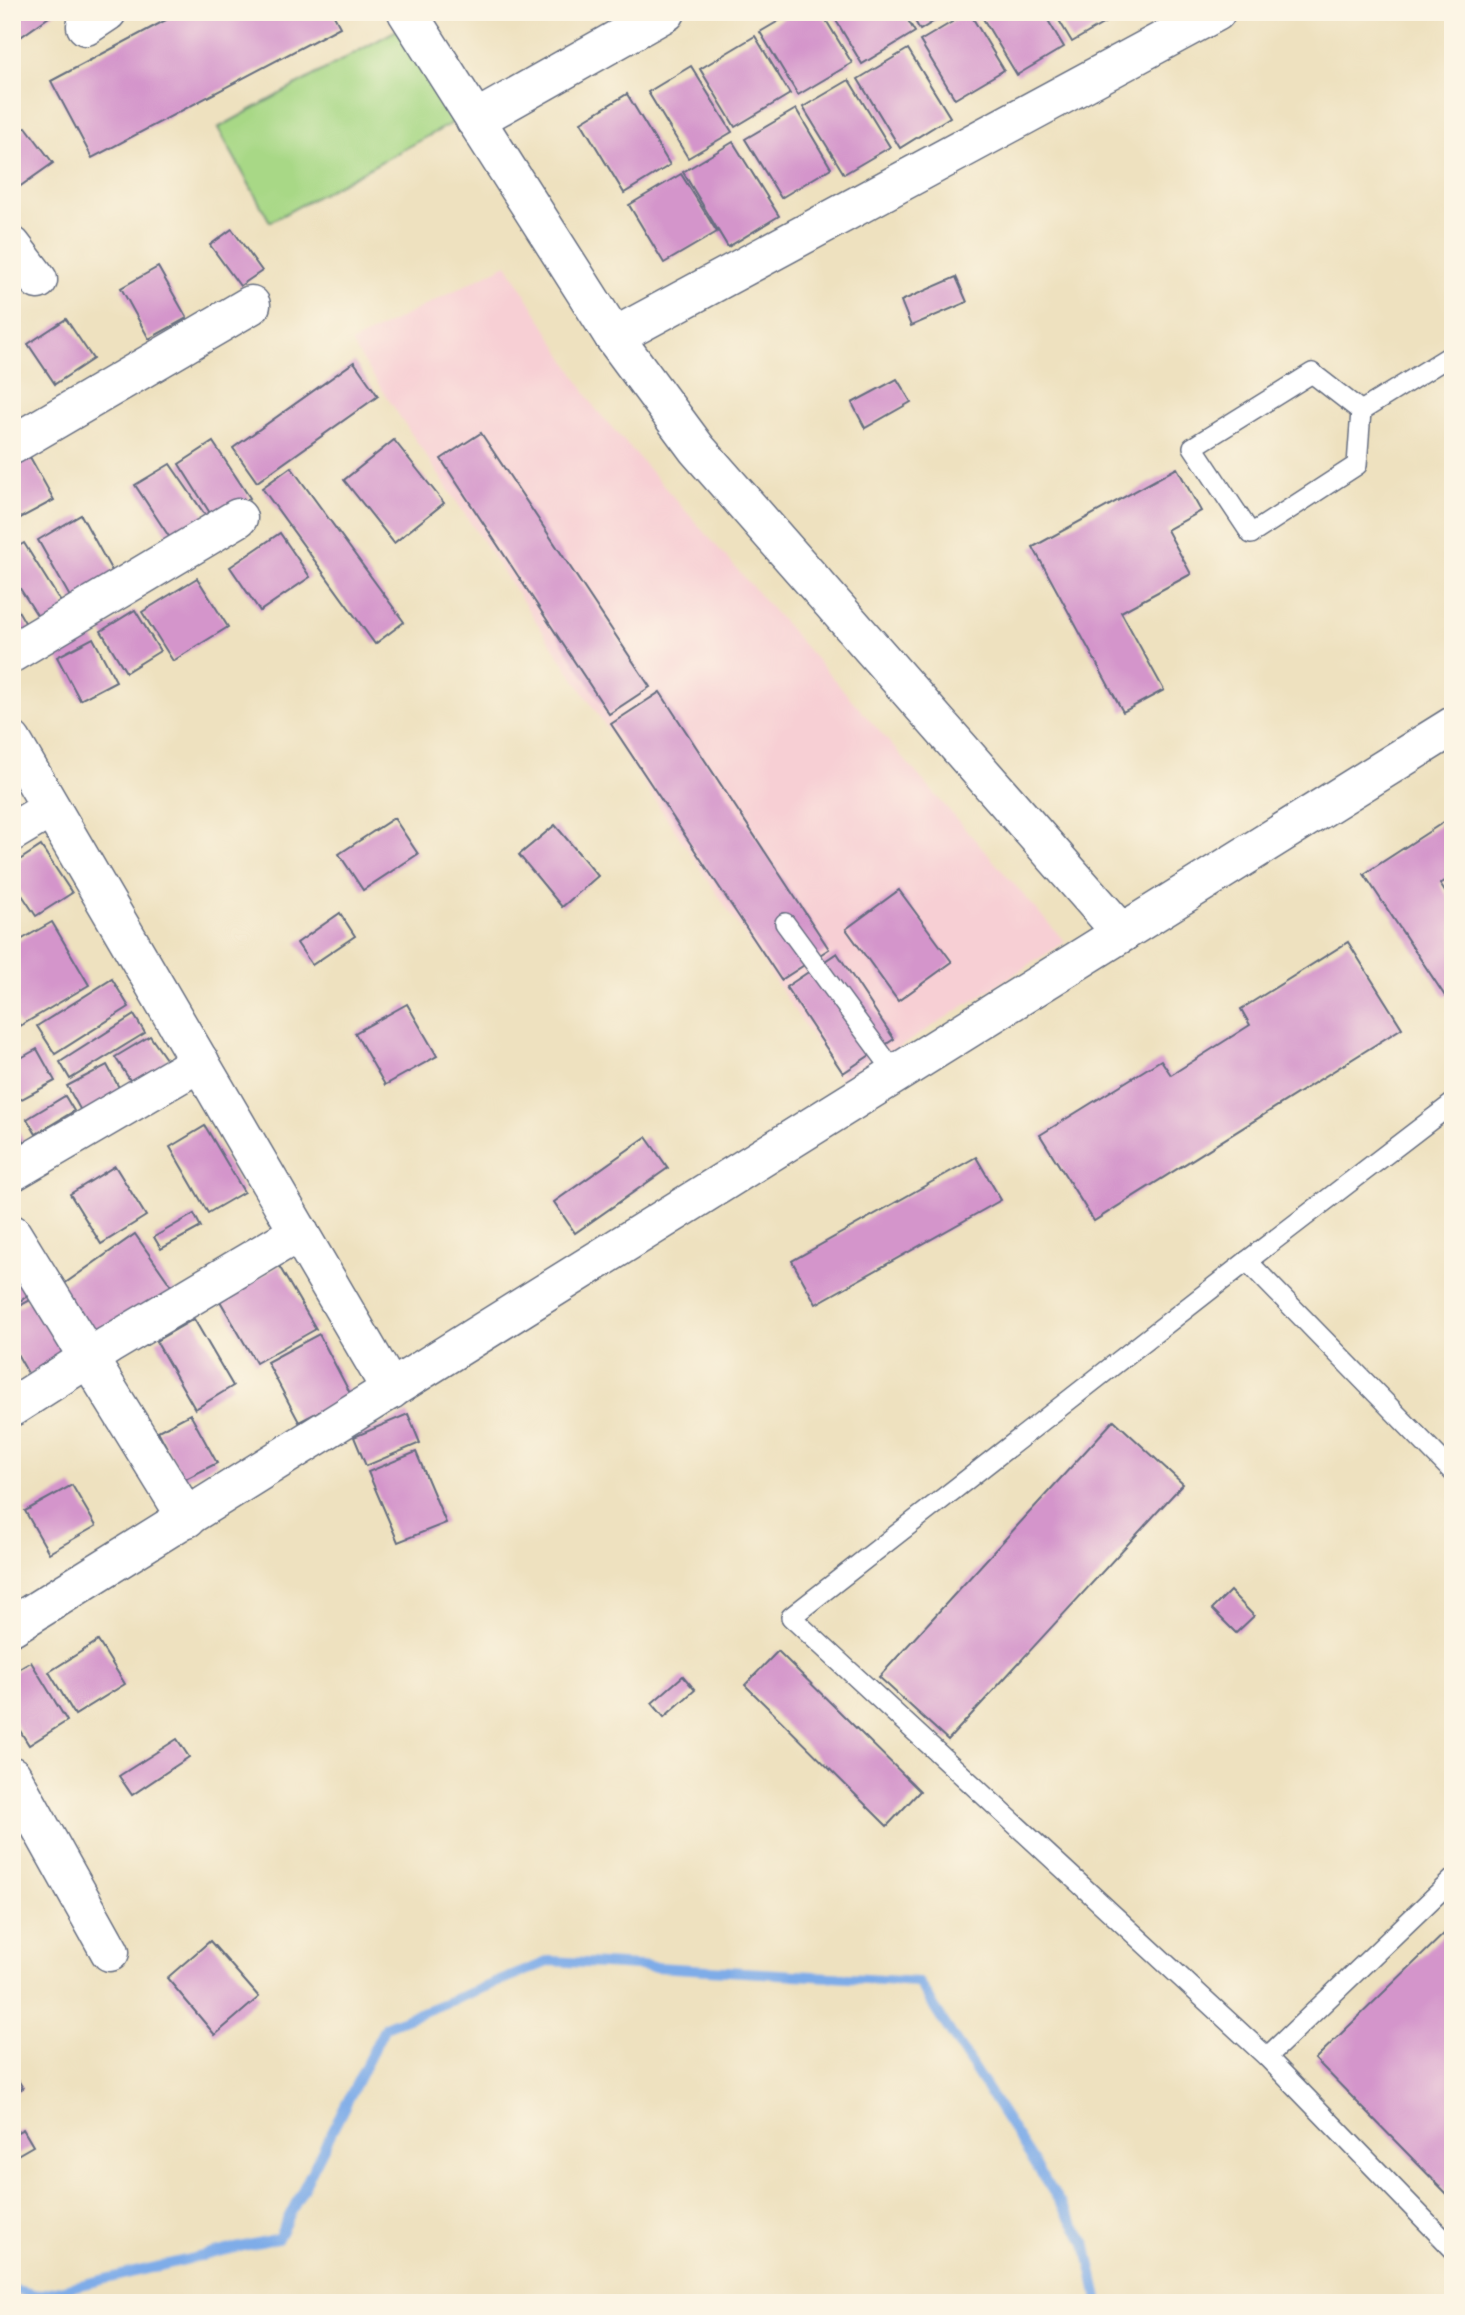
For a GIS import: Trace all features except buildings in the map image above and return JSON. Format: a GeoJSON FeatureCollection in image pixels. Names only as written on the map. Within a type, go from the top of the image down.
{"type":"FeatureCollection","features":[{"type":"Feature","properties":{"kind":"street"},"geometry":{"type":"LineString","coordinates":[[407,12],[614,337],[696,449],[1122,933]]}},
{"type":"Feature","properties":{"kind":"street"},"geometry":{"type":"LineString","coordinates":[[475,120],[666,12]]}},
{"type":"Feature","properties":{"kind":"street"},"geometry":{"type":"LineString","coordinates":[[614,337],[1216,12]]}},
{"type":"Feature","properties":{"kind":"street"},"geometry":{"type":"LineString","coordinates":[[12,246],[38,280]]}},
{"type":"Feature","properties":{"kind":"street"},"geometry":{"type":"LineString","coordinates":[[12,445],[251,305]]}},
{"type":"Feature","properties":{"kind":"street"},"geometry":{"type":"LineString","coordinates":[[12,653],[238,518]]}},
{"type":"Feature","properties":{"kind":"street"},"geometry":{"type":"LineString","coordinates":[[17,1612],[187,1518],[1453,726]]}},
{"type":"Feature","properties":{"kind":"street"},"geometry":{"type":"LineString","coordinates":[[12,741],[391,1390]]}},
{"type":"Feature","properties":{"kind":"street"},"geometry":{"type":"LineString","coordinates":[[12,832],[50,809]]}},
{"type":"Feature","properties":{"kind":"street"},"geometry":{"type":"LineString","coordinates":[[12,1172],[200,1062]]}},
{"type":"Feature","properties":{"kind":"street"},"geometry":{"type":"LineString","coordinates":[[12,1407],[90,1360],[109,1345],[299,1232]]}},
{"type":"Feature","properties":{"kind":"street"},"geometry":{"type":"LineString","coordinates":[[12,1234],[187,1518]]}},
{"type":"Feature","properties":{"kind":"street"},"geometry":{"type":"LineString","coordinates":[[12,1776],[110,1952]]}},
{"type":"Feature","properties":{"kind":"lane"},"geometry":{"type":"LineString","coordinates":[[1361,411],[1453,354]]}},
{"type":"Feature","properties":{"kind":"lane"},"geometry":{"type":"LineString","coordinates":[[1312,373],[1361,411],[1357,465],[1251,534],[1193,447],[1312,373]]}},
{"type":"Feature","properties":{"kind":"lane"},"geometry":{"type":"LineString","coordinates":[[785,923],[896,1074]]}},
{"type":"Feature","properties":{"kind":"lane"},"geometry":{"type":"LineString","coordinates":[[1453,1103],[791,1617],[1267,2057],[1453,2249]]}},
{"type":"Feature","properties":{"kind":"lane"},"geometry":{"type":"LineString","coordinates":[[1247,1261],[1453,1472]]}},
{"type":"Feature","properties":{"kind":"lane"},"geometry":{"type":"LineString","coordinates":[[1267,2057],[1453,1879]]}},
{"type":"Feature","properties":{"kind":"shaded area"},"geometry":{"type":"Polygon","coordinates":[[[507,264],[595,408],[1065,942],[843,1083],[351,343],[507,264]]]}},
{"type":"Feature","properties":{"kind":"shaded area"},"geometry":{"type":"Polygon","coordinates":[[[314,2290],[339,2303],[283,2303],[314,2290]]]}},
{"type":"Feature","properties":{"kind":"green space"},"geometry":{"type":"Polygon","coordinates":[[[402,27],[454,122],[270,222],[218,128],[402,27]]]}},
{"type":"Feature","properties":{"kind":"waterway"},"geometry":{"type":"LineString","coordinates":[[12,2289],[38,2295],[278,2238],[385,2027],[550,1961],[918,1982],[1086,2243],[1099,2303]]}}]}
